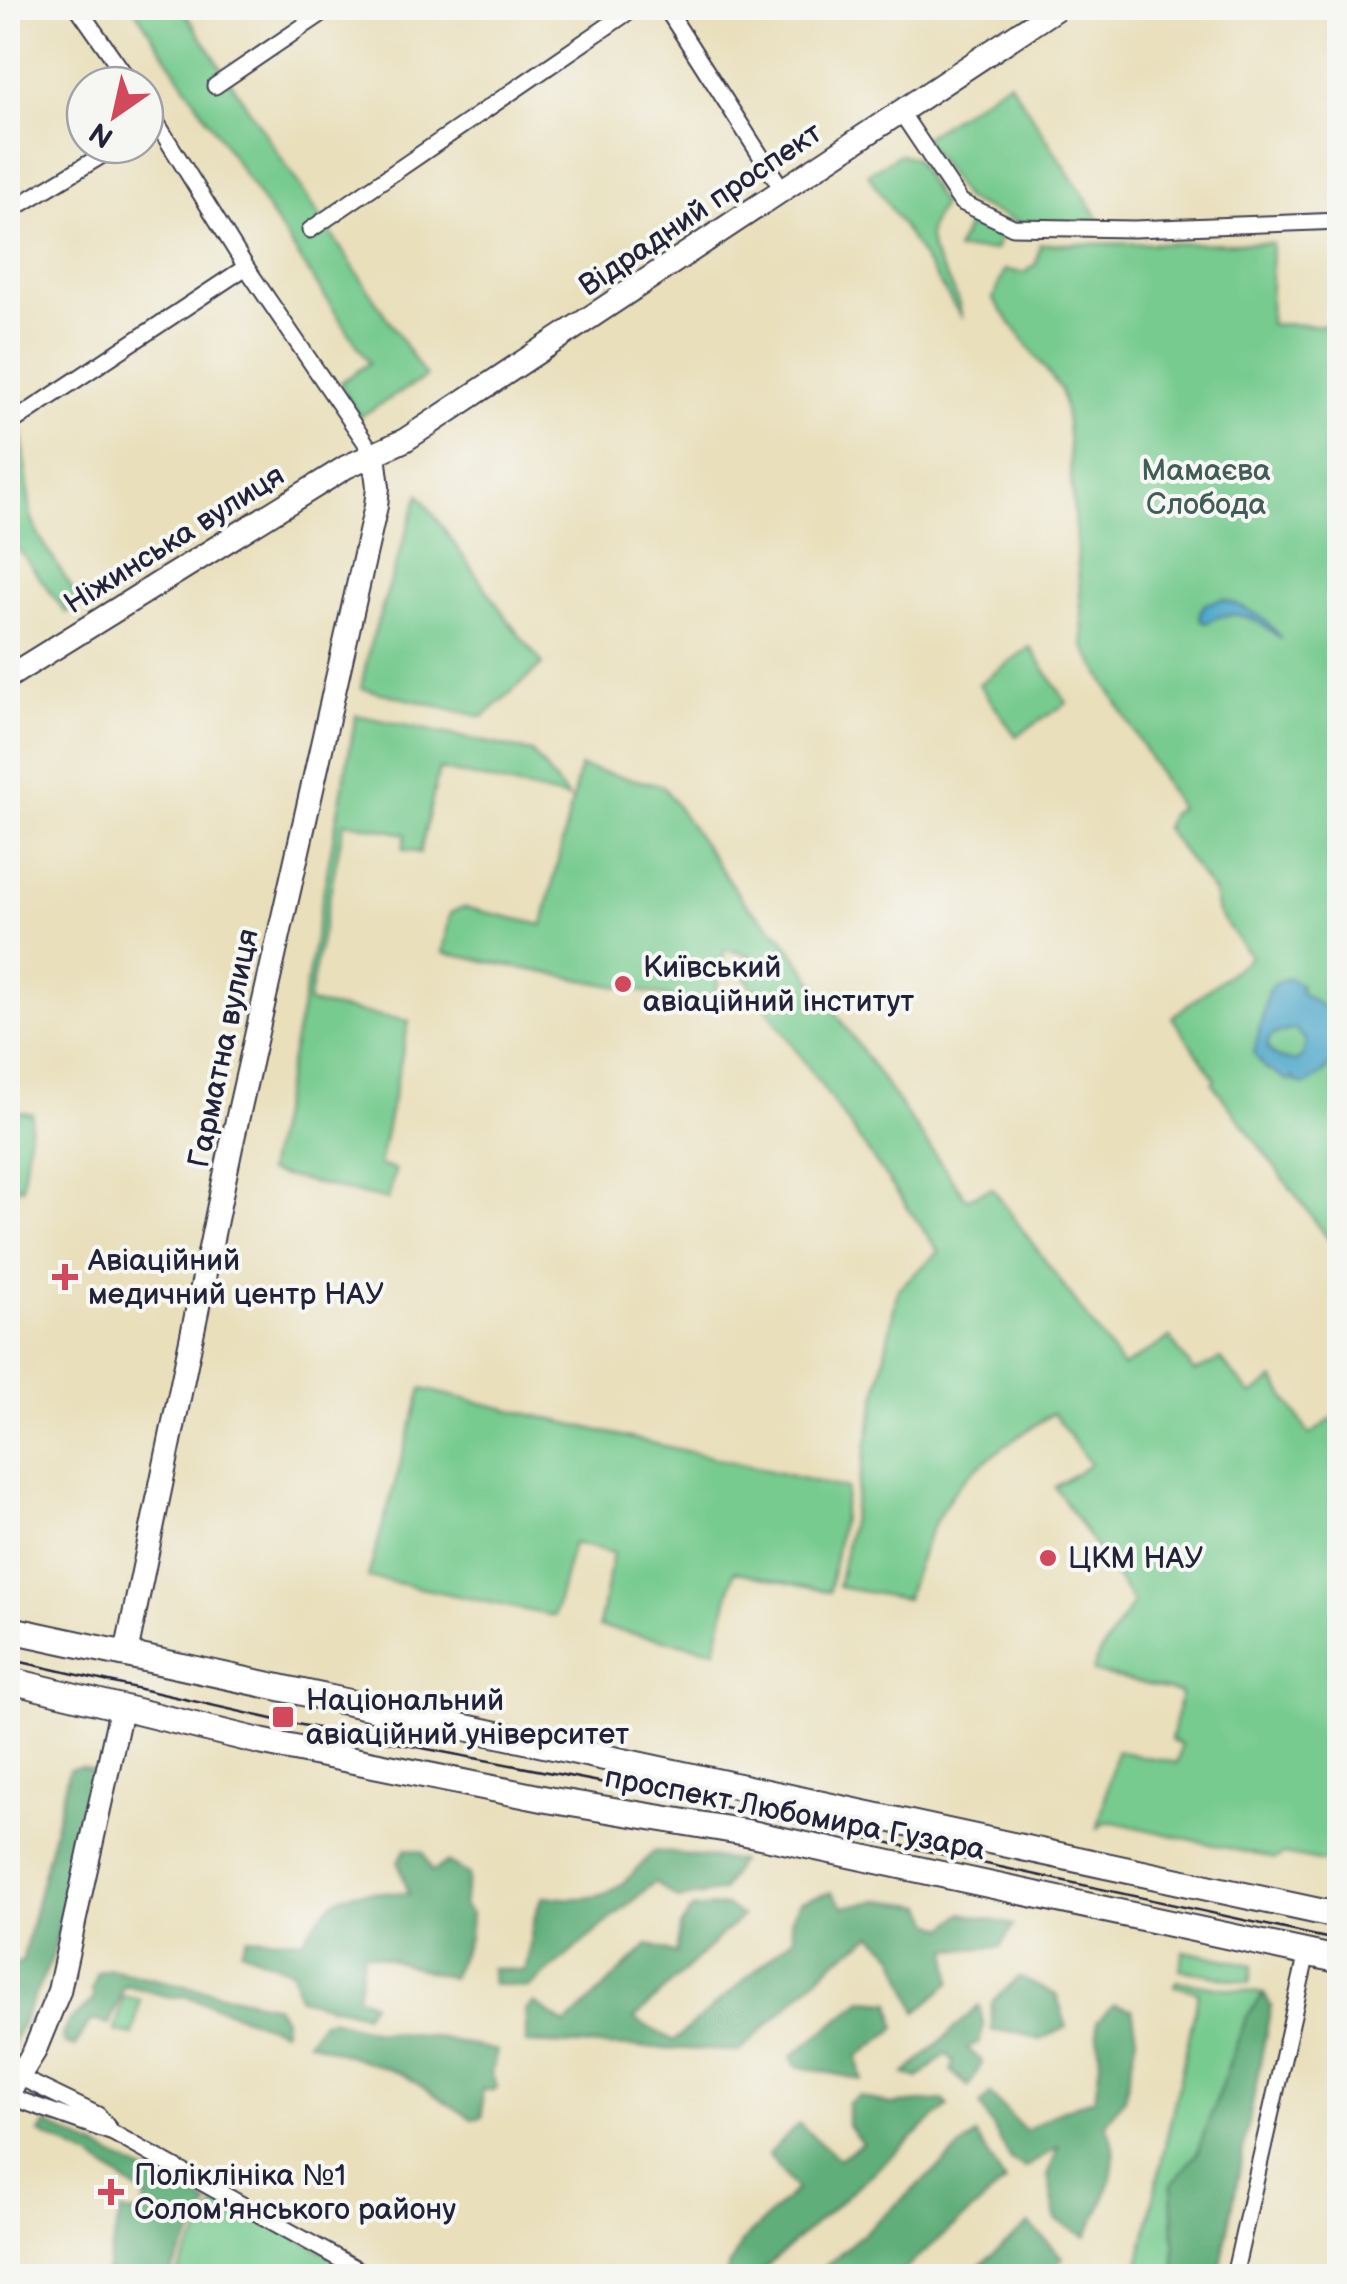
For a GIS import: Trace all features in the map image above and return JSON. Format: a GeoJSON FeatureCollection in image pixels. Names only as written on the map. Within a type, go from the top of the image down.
{"type":"FeatureCollection","features":[{"type":"Feature","properties":{"kind":"main road","name":"Відрадний проспект"},"geometry":{"type":"LineString","coordinates":[[374,456],[405,440],[1057,8]]}},
{"type":"Feature","properties":{"kind":"main road","name":"Ніжинська вулиця"},"geometry":{"type":"LineString","coordinates":[[8,677],[346,468],[374,456]]}},
{"type":"Feature","properties":{"kind":"main road","name":"Гарматна вулиця"},"geometry":{"type":"LineString","coordinates":[[126,1654],[235,1129],[376,506],[374,456]]}},
{"type":"Feature","properties":{"kind":"main road","name":"проспект Любомира Гузара"},"geometry":{"type":"LineString","coordinates":[[8,1629],[1340,1916]]}},
{"type":"Feature","properties":{"kind":"main road","name":"проспект Любомира Гузара"},"geometry":{"type":"LineString","coordinates":[[8,1680],[412,1773],[744,1832],[1340,1960]]}},
{"type":"Feature","properties":{"kind":"main road"},"geometry":{"type":"LineString","coordinates":[[12,2089],[34,2052],[58,1990],[121,1709]]}},
{"type":"Feature","properties":{"kind":"street"},"geometry":{"type":"LineString","coordinates":[[78,8],[118,65]]}},
{"type":"Feature","properties":{"kind":"street"},"geometry":{"type":"LineString","coordinates":[[215,86],[330,8]]}},
{"type":"Feature","properties":{"kind":"street"},"geometry":{"type":"LineString","coordinates":[[310,230],[634,8]]}},
{"type":"Feature","properties":{"kind":"street"},"geometry":{"type":"LineString","coordinates":[[666,8],[782,189]]}},
{"type":"Feature","properties":{"kind":"street"},"geometry":{"type":"LineString","coordinates":[[900,111],[961,202],[1013,226],[1134,229],[1340,220]]}},
{"type":"Feature","properties":{"kind":"street"},"geometry":{"type":"LineString","coordinates":[[165,146],[374,456]]}},
{"type":"Feature","properties":{"kind":"street"},"geometry":{"type":"LineString","coordinates":[[8,212],[86,165]]}},
{"type":"Feature","properties":{"kind":"street"},"geometry":{"type":"LineString","coordinates":[[8,425],[246,267]]}},
{"type":"Feature","properties":{"kind":"street"},"geometry":{"type":"LineString","coordinates":[[1234,2276],[1307,1953]]}},
{"type":"Feature","properties":{"kind":"street"},"geometry":{"type":"LineString","coordinates":[[12,2089],[98,2115],[113,2133],[370,2276]]}},
{"type":"Feature","properties":{"kind":"green space"},"geometry":{"type":"Polygon","coordinates":[[[134,8],[182,8],[426,377],[359,417],[340,383],[369,363],[134,8]]]}},
{"type":"Feature","properties":{"kind":"green space"},"geometry":{"type":"Polygon","coordinates":[[[1009,81],[1103,225],[1026,226],[966,200],[923,138],[1009,81]]]}},
{"type":"Feature","properties":{"kind":"green space"},"geometry":{"type":"Polygon","coordinates":[[[900,154],[914,158],[942,204],[930,229],[930,243],[955,294],[961,316],[868,174],[900,154]]]}},
{"type":"Feature","properties":{"kind":"green space"},"geometry":{"type":"Polygon","coordinates":[[[970,222],[1001,236],[995,250],[956,250],[970,222]]]}},
{"type":"Feature","properties":{"kind":"green space","name":"Мамаєва Слобода"},"geometry":{"type":"Polygon","coordinates":[[[1272,243],[1270,324],[1339,326],[1339,1253],[1212,1083],[1215,1079],[1172,1017],[1251,957],[1218,913],[1214,893],[1165,828],[1170,815],[1179,808],[1084,646],[1067,422],[1061,390],[993,299],[1005,270],[1025,273],[1036,264],[1040,244],[1272,243]]]}},
{"type":"Feature","properties":{"kind":"green space"},"geometry":{"type":"Polygon","coordinates":[[[8,425],[22,432],[31,516],[38,534],[80,602],[66,613],[8,535],[8,425]]]}},
{"type":"Feature","properties":{"kind":"green space"},"geometry":{"type":"Polygon","coordinates":[[[419,494],[543,664],[483,717],[361,688],[370,645],[419,494]]]}},
{"type":"Feature","properties":{"kind":"green space"},"geometry":{"type":"Polygon","coordinates":[[[1030,647],[1067,703],[1016,736],[979,684],[1030,647]]]}},
{"type":"Feature","properties":{"kind":"green space"},"geometry":{"type":"Polygon","coordinates":[[[356,715],[532,752],[568,798],[439,769],[420,853],[403,849],[406,834],[344,822],[308,1003],[409,1021],[379,1165],[395,1170],[388,1200],[267,1172],[356,715]]]}},
{"type":"Feature","properties":{"kind":"green space"},"geometry":{"type":"Polygon","coordinates":[[[580,767],[663,786],[743,901],[783,938],[966,1199],[992,1188],[1123,1367],[1170,1338],[1194,1372],[1220,1359],[1252,1395],[1274,1379],[1310,1435],[1339,1414],[1339,1865],[1284,1854],[1275,1859],[1114,1822],[1098,1828],[1116,1751],[1177,1763],[1181,1744],[1171,1740],[1181,1693],[1093,1672],[1098,1657],[1133,1602],[1055,1487],[1090,1464],[1053,1413],[990,1457],[959,1485],[934,1525],[906,1599],[838,1587],[898,1289],[939,1252],[746,979],[749,955],[725,949],[713,1005],[443,953],[450,913],[463,907],[543,925],[580,767]]]}},
{"type":"Feature","properties":{"kind":"green space"},"geometry":{"type":"Polygon","coordinates":[[[8,1109],[32,1114],[22,1188],[16,1186],[8,1220],[8,1109]]]}},
{"type":"Feature","properties":{"kind":"green space"},"geometry":{"type":"Polygon","coordinates":[[[422,1389],[847,1489],[829,1592],[734,1571],[715,1650],[599,1627],[613,1553],[573,1543],[554,1616],[368,1577],[422,1389]]]}},
{"type":"Feature","properties":{"kind":"green space"},"geometry":{"type":"Polygon","coordinates":[[[69,1769],[95,1771],[52,1958],[8,2053],[8,1966],[22,1962],[69,1769]]]}},
{"type":"Feature","properties":{"kind":"green space"},"geometry":{"type":"Polygon","coordinates":[[[406,1849],[423,1852],[432,1872],[447,1862],[469,1875],[463,1905],[471,1914],[469,1938],[451,1978],[364,1952],[357,1996],[372,2003],[364,2014],[299,1998],[292,1971],[241,1950],[247,1937],[303,1940],[326,1909],[346,1895],[409,1894],[398,1862],[406,1849]]]}},
{"type":"Feature","properties":{"kind":"green space"},"geometry":{"type":"Polygon","coordinates":[[[654,1851],[740,1861],[722,1891],[678,1899],[655,1882],[529,1988],[493,1984],[491,1968],[525,1971],[533,1924],[543,1897],[581,1898],[606,1893],[628,1879],[654,1851]]]}},
{"type":"Feature","properties":{"kind":"green space"},"geometry":{"type":"Polygon","coordinates":[[[832,1892],[843,1907],[881,1900],[925,1906],[933,1923],[946,1928],[963,1913],[1014,1925],[1000,1947],[949,1950],[951,1982],[917,2012],[895,1955],[873,1935],[836,1960],[740,2051],[526,2043],[526,2010],[534,2003],[566,2025],[649,1944],[676,1954],[680,1927],[692,1909],[726,1906],[742,1916],[634,2019],[674,2041],[794,1937],[791,1920],[800,1902],[832,1892]]]}},
{"type":"Feature","properties":{"kind":"green space"},"geometry":{"type":"Polygon","coordinates":[[[1184,1951],[1253,1965],[1250,1983],[1180,1969],[1184,1951]]]}},
{"type":"Feature","properties":{"kind":"green space"},"geometry":{"type":"Polygon","coordinates":[[[110,1969],[276,2006],[284,2019],[283,2031],[186,1996],[170,1997],[125,1985],[109,2024],[91,2020],[75,2047],[64,2043],[62,2036],[67,2024],[94,1999],[92,1990],[98,1972],[110,1969]]]}},
{"type":"Feature","properties":{"kind":"green space"},"geometry":{"type":"Polygon","coordinates":[[[1019,1977],[1056,1995],[1067,2027],[1040,2040],[1018,2032],[992,2031],[992,2002],[1019,1977]]]}},
{"type":"Feature","properties":{"kind":"green space"},"geometry":{"type":"Polygon","coordinates":[[[1177,1981],[1264,1994],[1246,2018],[1197,2153],[1172,2184],[1175,2262],[1181,2276],[1136,2276],[1199,1992],[1175,1986],[1177,1981]]]}},
{"type":"Feature","properties":{"kind":"green space"},"geometry":{"type":"Polygon","coordinates":[[[1264,1994],[1271,2006],[1219,2276],[1181,2276],[1175,2262],[1172,2184],[1197,2153],[1246,2018],[1264,1994]]]}},
{"type":"Feature","properties":{"kind":"green space"},"geometry":{"type":"Polygon","coordinates":[[[123,1996],[140,2000],[133,2035],[115,2031],[123,1996]]]}},
{"type":"Feature","properties":{"kind":"green space"},"geometry":{"type":"Polygon","coordinates":[[[863,2000],[891,2002],[896,2028],[858,2057],[862,2080],[796,2066],[791,2057],[863,2000]]]}},
{"type":"Feature","properties":{"kind":"green space"},"geometry":{"type":"Polygon","coordinates":[[[1114,2005],[1132,2009],[1137,2037],[1125,2097],[1105,2123],[1111,2138],[1113,2167],[1086,2237],[1056,2220],[1048,2175],[1058,2147],[1025,2168],[1011,2160],[980,2105],[990,2094],[1025,2131],[1056,2113],[1095,2098],[1100,2062],[1097,2021],[1114,2005]]]}},
{"type":"Feature","properties":{"kind":"green space"},"geometry":{"type":"Polygon","coordinates":[[[979,2006],[984,2026],[979,2042],[967,2048],[982,2062],[969,2087],[951,2071],[954,2061],[946,2054],[918,2078],[905,2074],[979,2006]]]}},
{"type":"Feature","properties":{"kind":"green space"},"geometry":{"type":"Polygon","coordinates":[[[330,2019],[375,2031],[432,2036],[497,2051],[491,2073],[497,2087],[493,2091],[482,2089],[482,2117],[472,2119],[402,2074],[307,2041],[322,2021],[330,2019]]]}},
{"type":"Feature","properties":{"kind":"green space"},"geometry":{"type":"Polygon","coordinates":[[[859,2096],[890,2105],[943,2100],[948,2106],[756,2276],[725,2276],[741,2243],[796,2190],[768,2154],[799,2124],[839,2159],[862,2144],[848,2125],[848,2103],[859,2096]]]}},
{"type":"Feature","properties":{"kind":"green space"},"geometry":{"type":"Polygon","coordinates":[[[46,2123],[209,2204],[169,2276],[105,2276],[121,2211],[142,2215],[146,2197],[91,2158],[40,2133],[46,2123]]]}},
{"type":"Feature","properties":{"kind":"green space"},"geometry":{"type":"Polygon","coordinates":[[[976,2135],[1005,2183],[896,2276],[814,2276],[976,2135]]]}},
{"type":"Feature","properties":{"kind":"green space"},"geometry":{"type":"Polygon","coordinates":[[[221,2195],[367,2276],[175,2276],[221,2195]]]}},
{"type":"Feature","properties":{"kind":"green space"},"geometry":{"type":"Polygon","coordinates":[[[1029,2224],[1063,2258],[1042,2276],[968,2276],[1029,2224]]]}},
{"type":"Feature","properties":{"kind":"water"},"geometry":{"type":"Polygon","coordinates":[[[1222,599],[1256,614],[1281,639],[1246,617],[1227,615],[1206,623],[1201,621],[1200,612],[1205,604],[1222,599]]]}},
{"type":"Feature","properties":{"kind":"water"},"geometry":{"type":"Polygon","coordinates":[[[1288,978],[1301,985],[1300,992],[1339,1017],[1336,1057],[1325,1071],[1305,1085],[1266,1069],[1254,1054],[1268,991],[1288,978]],[[1295,1029],[1275,1034],[1268,1040],[1268,1049],[1276,1057],[1295,1062],[1303,1056],[1306,1041],[1295,1029]]]}},
{"type":"Feature","properties":{"kind":"tram line"},"geometry":{"type":"LineString","coordinates":[[8,1659],[281,1721],[683,1798],[1340,1941]]}},
{"type":"Feature","properties":{"kind":"place","name":"Київський авіаційний інститут"},"geometry":{"type":"Point","coordinates":[623,984]}},
{"type":"Feature","properties":{"kind":"place","name":"Авіаційний медичний центр НАУ"},"geometry":{"type":"Point","coordinates":[65,1277]}},
{"type":"Feature","properties":{"kind":"place","name":"ЦКМ НАУ"},"geometry":{"type":"Point","coordinates":[1048,1558]}},
{"type":"Feature","properties":{"kind":"place","name":"Національний авіаційний університет"},"geometry":{"type":"Point","coordinates":[283,1717]}},
{"type":"Feature","properties":{"kind":"place","name":"Поліклініка №1 Солом'янського району"},"geometry":{"type":"Point","coordinates":[111,2192]}}]}
